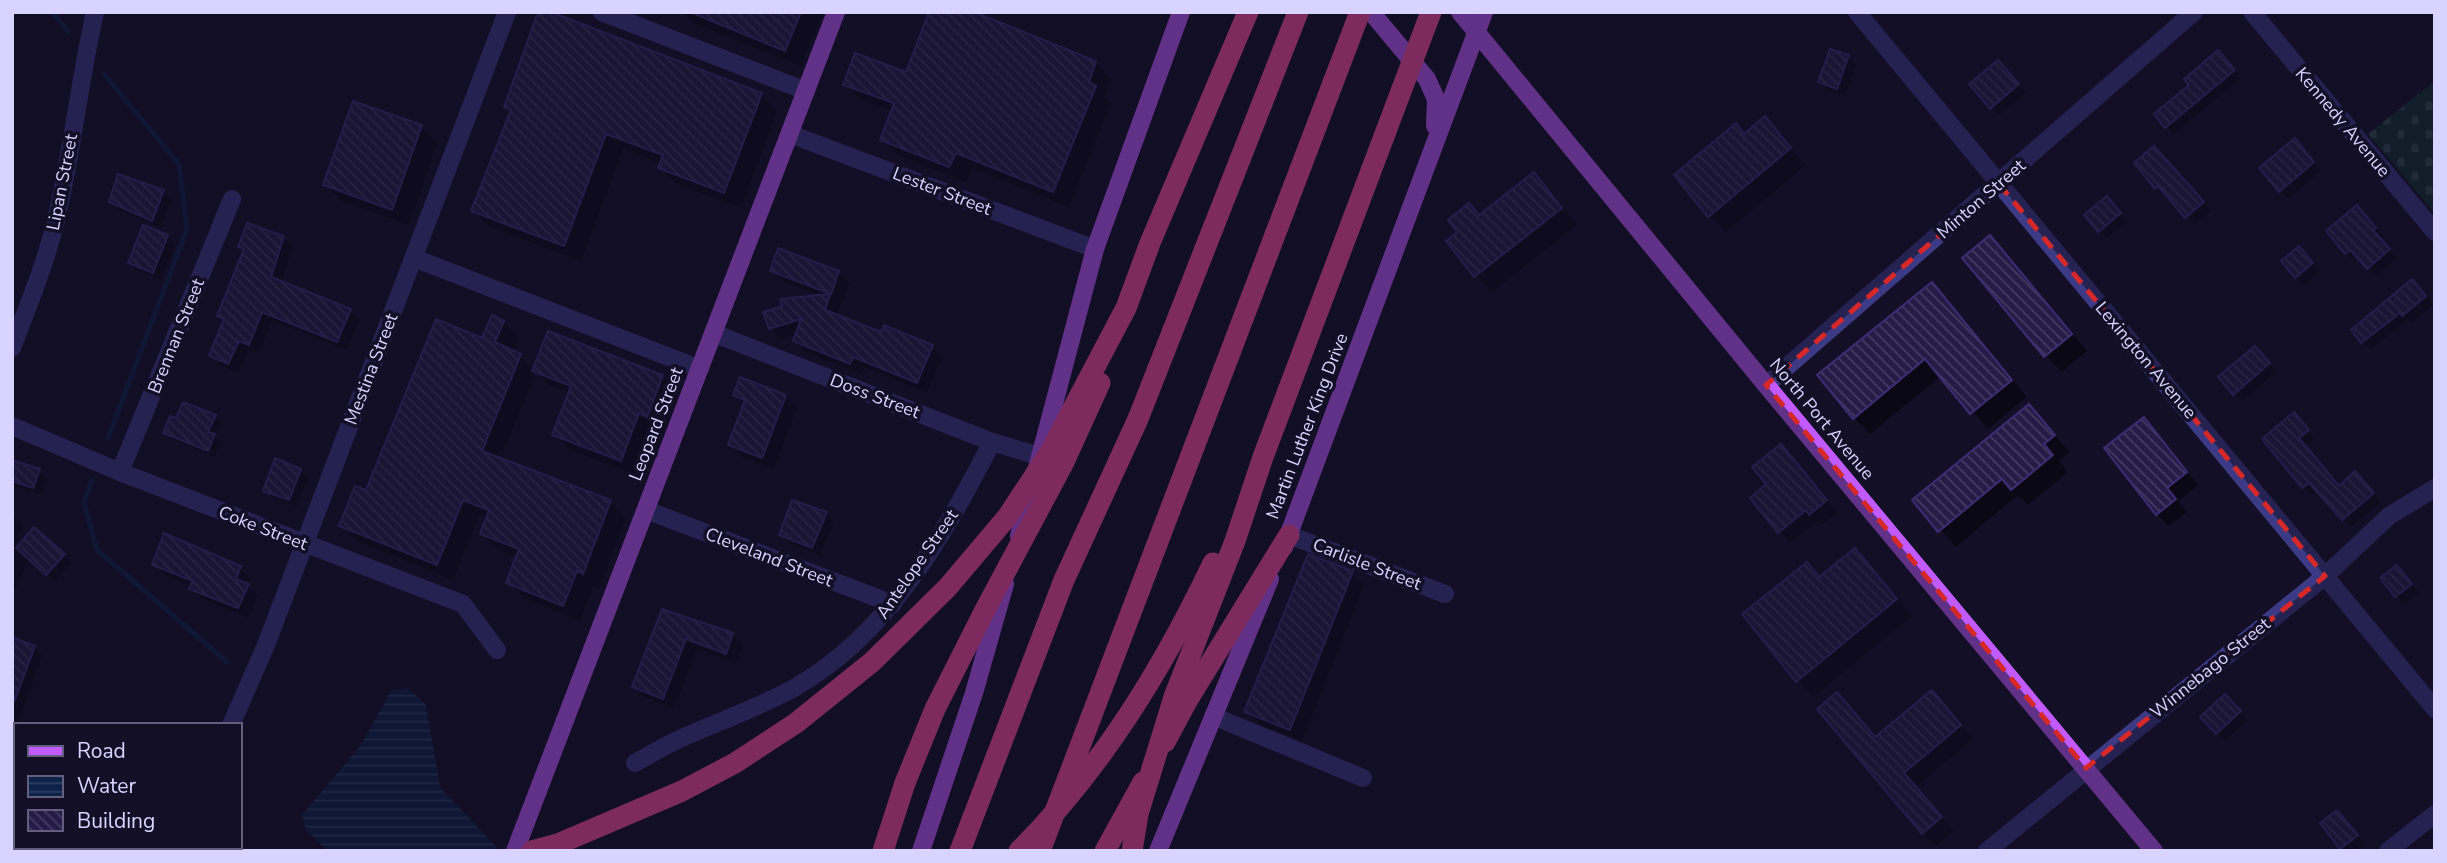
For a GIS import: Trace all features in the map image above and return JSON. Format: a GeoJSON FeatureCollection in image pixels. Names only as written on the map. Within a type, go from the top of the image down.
{"type":"FeatureCollection","features":[{"type":"Feature","properties":{"kind":"highway"},"geometry":{"type":"LineString","coordinates":[[883,851],[905,783],[935,709],[1064,462],[1098,389],[1150,243],[1248,12]]}},
{"type":"Feature","properties":{"kind":"highway"},"geometry":{"type":"LineString","coordinates":[[960,851],[1065,580],[1138,419],[1298,12]]}},
{"type":"Feature","properties":{"kind":"highway"},"geometry":{"type":"LineString","coordinates":[[1040,851],[1360,12]]}},
{"type":"Feature","properties":{"kind":"highway"},"geometry":{"type":"LineString","coordinates":[[1132,851],[1138,814],[1174,697],[1235,541],[1263,457],[1431,12]]}},
{"type":"Feature","properties":{"kind":"highway"},"geometry":{"type":"LineString","coordinates":[[532,851],[558,844],[670,796],[735,763],[796,723],[872,662],[948,587],[1008,516],[1050,452],[1126,308]]}},
{"type":"Feature","properties":{"kind":"highway"},"geometry":{"type":"LineString","coordinates":[[1019,851],[1088,772],[1129,717],[1170,650],[1263,457]]}},
{"type":"Feature","properties":{"kind":"highway"},"geometry":{"type":"LineString","coordinates":[[1105,851],[1188,701],[1289,535]]}},
{"type":"Feature","properties":{"kind":"main road","name":"Leopard Street"},"geometry":{"type":"LineString","coordinates":[[515,851],[836,12]]}},
{"type":"Feature","properties":{"kind":"main road"},"geometry":{"type":"LineString","coordinates":[[921,851],[974,693],[1095,248],[1181,12]]}},
{"type":"Feature","properties":{"kind":"main road"},"geometry":{"type":"LineString","coordinates":[[1371,12],[1427,79],[1436,99],[1437,118],[1430,158]]}},
{"type":"Feature","properties":{"kind":"main road","name":"North Port Avenue"},"geometry":{"type":"LineString","coordinates":[[1460,12],[2154,851]]}},
{"type":"Feature","properties":{"kind":"main road","name":"Martin Luther King Drive"},"geometry":{"type":"LineString","coordinates":[[1158,851],[1289,535],[1484,12]]}},
{"type":"Feature","properties":{"kind":"street","name":"Lipan Street"},"geometry":{"type":"LineString","coordinates":[[12,348],[39,276],[57,214],[82,70],[96,12]]}},
{"type":"Feature","properties":{"kind":"street","name":"Mestina Street"},"geometry":{"type":"LineString","coordinates":[[232,723],[266,645],[507,12]]}},
{"type":"Feature","properties":{"kind":"street"},"geometry":{"type":"LineString","coordinates":[[602,12],[806,90]]}},
{"type":"Feature","properties":{"kind":"street","name":"Lexington Avenue"},"geometry":{"type":"LineString","coordinates":[[1857,12],[2435,709]]}},
{"type":"Feature","properties":{"kind":"street","name":"Minton Street"},"geometry":{"type":"LineString","coordinates":[[1766,385],[2194,12]]}},
{"type":"Feature","properties":{"kind":"street","name":"Kennedy Avenue"},"geometry":{"type":"LineString","coordinates":[[2252,12],[2435,232]]}},
{"type":"Feature","properties":{"kind":"street","name":"Lester Street"},"geometry":{"type":"LineString","coordinates":[[790,134],[1095,248]]}},
{"type":"Feature","properties":{"kind":"street","name":"Brennan Street"},"geometry":{"type":"LineString","coordinates":[[120,472],[232,200]]}},
{"type":"Feature","properties":{"kind":"street"},"geometry":{"type":"LineString","coordinates":[[414,258],[699,369]]}},
{"type":"Feature","properties":{"kind":"street","name":"Doss Street"},"geometry":{"type":"LineString","coordinates":[[713,333],[992,442],[1039,456]]}},
{"type":"Feature","properties":{"kind":"street","name":"Coke Street"},"geometry":{"type":"LineString","coordinates":[[12,426],[120,472],[463,604],[497,650]]}},
{"type":"Feature","properties":{"kind":"street","name":"Antelope Street"},"geometry":{"type":"LineString","coordinates":[[635,763],[680,738],[761,706],[797,687],[834,661],[867,632],[892,604],[929,553],[992,442]]}},
{"type":"Feature","properties":{"kind":"street","name":"Winnebago Street"},"geometry":{"type":"LineString","coordinates":[[1987,851],[2325,576],[2389,516],[2435,488]]}},
{"type":"Feature","properties":{"kind":"street","name":"Cleveland Street"},"geometry":{"type":"LineString","coordinates":[[646,510],[892,604]]}},
{"type":"Feature","properties":{"kind":"street","name":"Carlisle Street"},"geometry":{"type":"LineString","coordinates":[[1289,535],[1445,594]]}},
{"type":"Feature","properties":{"kind":"street"},"geometry":{"type":"LineString","coordinates":[[1213,716],[1363,778]]}},
{"type":"Feature","properties":{"kind":"street"},"geometry":{"type":"LineString","coordinates":[[2388,851],[2435,814]]}},
{"type":"Feature","properties":{"kind":"highlighted area"},"geometry":{"type":"Polygon","coordinates":[[[1999,184],[2325,576],[2086,768],[1766,385],[1999,184]]]}},
{"type":"Feature","properties":{"kind":"green space"},"geometry":{"type":"Polygon","coordinates":[[[2435,81],[2435,214],[2368,134],[2435,81]]]}},
{"type":"Feature","properties":{"kind":"water"},"geometry":{"type":"Polygon","coordinates":[[[408,688],[426,705],[440,787],[500,851],[328,851],[306,830],[302,815],[361,745],[391,691],[408,688]]]}},
{"type":"Feature","properties":{"kind":"building"},"geometry":{"type":"Polygon","coordinates":[[[538,12],[551,12],[762,93],[724,193],[658,168],[663,155],[606,134],[564,246],[471,211],[511,110],[504,107],[538,12]]]}},
{"type":"Feature","properties":{"kind":"building"},"geometry":{"type":"Polygon","coordinates":[[[690,12],[801,12],[785,51],[690,12]]]}},
{"type":"Feature","properties":{"kind":"building"},"geometry":{"type":"Polygon","coordinates":[[[929,12],[974,12],[1096,61],[1089,82],[1096,86],[1053,192],[956,153],[949,167],[880,140],[894,103],[843,85],[855,53],[906,72],[929,12]]]}},
{"type":"Feature","properties":{"kind":"building"},"geometry":{"type":"Polygon","coordinates":[[[1830,49],[1849,55],[1837,89],[1818,82],[1830,49]]]}},
{"type":"Feature","properties":{"kind":"building"},"geometry":{"type":"Polygon","coordinates":[[[2218,50],[2235,70],[2165,128],[2154,114],[2189,85],[2184,79],[2218,50]]]}},
{"type":"Feature","properties":{"kind":"building"},"geometry":{"type":"Polygon","coordinates":[[[1998,60],[2019,84],[1990,109],[1969,84],[1998,60]]]}},
{"type":"Feature","properties":{"kind":"building"},"geometry":{"type":"Polygon","coordinates":[[[353,101],[422,125],[392,210],[323,185],[353,101]]]}},
{"type":"Feature","properties":{"kind":"building"},"geometry":{"type":"Polygon","coordinates":[[[1765,116],[1791,148],[1708,217],[1674,175],[1736,123],[1744,134],[1765,116]]]}},
{"type":"Feature","properties":{"kind":"building"},"geometry":{"type":"Polygon","coordinates":[[[2295,138],[2314,162],[2279,192],[2259,168],[2295,138]]]}},
{"type":"Feature","properties":{"kind":"building"},"geometry":{"type":"Polygon","coordinates":[[[2154,146],[2204,202],[2185,218],[2158,186],[2155,189],[2134,163],[2154,146]]]}},
{"type":"Feature","properties":{"kind":"building"},"geometry":{"type":"Polygon","coordinates":[[[1534,172],[1562,208],[1474,277],[1446,241],[1457,232],[1448,220],[1469,203],[1479,215],[1534,172]]]}},
{"type":"Feature","properties":{"kind":"building"},"geometry":{"type":"Polygon","coordinates":[[[118,174],[164,190],[152,221],[109,202],[118,174]]]}},
{"type":"Feature","properties":{"kind":"building"},"geometry":{"type":"Polygon","coordinates":[[[2107,196],[2121,213],[2098,232],[2084,215],[2107,196]]]}},
{"type":"Feature","properties":{"kind":"building"},"geometry":{"type":"Polygon","coordinates":[[[2357,205],[2376,228],[2373,230],[2390,249],[2367,269],[2350,250],[2345,254],[2326,231],[2357,205]]]}},
{"type":"Feature","properties":{"kind":"building"},"geometry":{"type":"Polygon","coordinates":[[[247,223],[284,236],[271,277],[351,309],[337,342],[262,312],[249,345],[239,341],[228,364],[209,356],[224,319],[217,316],[244,249],[238,247],[247,223]]]}},
{"type":"Feature","properties":{"kind":"building"},"geometry":{"type":"Polygon","coordinates":[[[143,225],[168,235],[153,273],[128,263],[143,225]]]}},
{"type":"Feature","properties":{"kind":"building"},"geometry":{"type":"Polygon","coordinates":[[[1990,235],[2072,334],[2044,357],[1962,258],[1990,235]]]}},
{"type":"Feature","properties":{"kind":"building"},"geometry":{"type":"Polygon","coordinates":[[[2299,246],[2313,263],[2295,278],[2281,261],[2299,246]]]}},
{"type":"Feature","properties":{"kind":"building"},"geometry":{"type":"Polygon","coordinates":[[[778,248],[839,271],[831,294],[770,271],[778,248]]]}},
{"type":"Feature","properties":{"kind":"building"},"geometry":{"type":"Polygon","coordinates":[[[2412,279],[2426,296],[2402,316],[2400,313],[2361,343],[2351,330],[2412,279]]]}},
{"type":"Feature","properties":{"kind":"building"},"geometry":{"type":"Polygon","coordinates":[[[1932,282],[2012,380],[1970,414],[1925,359],[1853,419],[1817,375],[1932,282]]]}},
{"type":"Feature","properties":{"kind":"building"},"geometry":{"type":"Polygon","coordinates":[[[830,294],[825,310],[881,332],[884,325],[933,345],[917,383],[853,357],[850,364],[793,341],[801,319],[769,329],[763,312],[782,306],[780,299],[830,294]]]}},
{"type":"Feature","properties":{"kind":"building"},"geometry":{"type":"Polygon","coordinates":[[[492,315],[504,321],[495,342],[521,354],[482,451],[611,500],[583,574],[577,571],[563,606],[506,583],[519,549],[480,534],[489,510],[463,500],[437,565],[339,526],[355,486],[366,490],[436,319],[482,338],[492,315]]]}},
{"type":"Feature","properties":{"kind":"building"},"geometry":{"type":"Polygon","coordinates":[[[548,331],[663,375],[647,417],[639,413],[621,461],[552,435],[571,386],[532,371],[548,331]]]}},
{"type":"Feature","properties":{"kind":"building"},"geometry":{"type":"Polygon","coordinates":[[[2255,346],[2270,363],[2233,395],[2218,377],[2255,346]]]}},
{"type":"Feature","properties":{"kind":"building"},"geometry":{"type":"Polygon","coordinates":[[[740,377],[786,395],[762,458],[728,445],[745,400],[733,395],[740,377]]]}},
{"type":"Feature","properties":{"kind":"building"},"geometry":{"type":"Polygon","coordinates":[[[183,402],[216,415],[208,432],[215,434],[208,451],[163,433],[170,416],[176,418],[183,402]]]}},
{"type":"Feature","properties":{"kind":"building"},"geometry":{"type":"Polygon","coordinates":[[[2029,404],[2055,435],[2044,444],[2053,455],[2011,490],[2002,479],[1938,532],[1912,500],[2029,404]]]}},
{"type":"Feature","properties":{"kind":"building"},"geometry":{"type":"Polygon","coordinates":[[[2294,412],[2309,430],[2299,438],[2339,486],[2355,471],[2374,493],[2342,520],[2309,483],[2302,488],[2262,439],[2294,412]]]}},
{"type":"Feature","properties":{"kind":"building"},"geometry":{"type":"Polygon","coordinates":[[[2144,417],[2187,472],[2167,488],[2176,499],[2156,515],[2104,448],[2144,417]]]}},
{"type":"Feature","properties":{"kind":"building"},"geometry":{"type":"Polygon","coordinates":[[[1781,444],[1827,500],[1809,515],[1806,510],[1778,533],[1750,498],[1766,484],[1752,467],[1781,444]]]}},
{"type":"Feature","properties":{"kind":"building"},"geometry":{"type":"Polygon","coordinates":[[[275,458],[301,469],[289,500],[263,491],[275,458]]]}},
{"type":"Feature","properties":{"kind":"building"},"geometry":{"type":"Polygon","coordinates":[[[12,460],[40,469],[33,488],[12,481],[12,460]]]}},
{"type":"Feature","properties":{"kind":"building"},"geometry":{"type":"Polygon","coordinates":[[[792,500],[827,512],[812,548],[779,535],[792,500]]]}},
{"type":"Feature","properties":{"kind":"building"},"geometry":{"type":"Polygon","coordinates":[[[34,527],[65,554],[46,575],[16,548],[34,527]]]}},
{"type":"Feature","properties":{"kind":"building"},"geometry":{"type":"Polygon","coordinates":[[[164,533],[241,566],[236,579],[249,584],[238,608],[189,589],[193,581],[152,565],[164,533]]]}},
{"type":"Feature","properties":{"kind":"building"},"geometry":{"type":"Polygon","coordinates":[[[1855,548],[1897,599],[1796,682],[1742,614],[1807,562],[1819,577],[1855,548]]]}},
{"type":"Feature","properties":{"kind":"building"},"geometry":{"type":"Polygon","coordinates":[[[1308,554],[1353,571],[1290,730],[1244,712],[1308,554]]]}},
{"type":"Feature","properties":{"kind":"building"},"geometry":{"type":"Polygon","coordinates":[[[2397,565],[2412,584],[2395,597],[2380,578],[2397,565]]]}},
{"type":"Feature","properties":{"kind":"building"},"geometry":{"type":"Polygon","coordinates":[[[662,609],[733,633],[726,654],[686,639],[663,699],[632,687],[662,609]]]}},
{"type":"Feature","properties":{"kind":"building"},"geometry":{"type":"Polygon","coordinates":[[[12,637],[35,646],[14,702],[12,702],[12,637]]]}},
{"type":"Feature","properties":{"kind":"building"},"geometry":{"type":"Polygon","coordinates":[[[1932,690],[1961,725],[1904,773],[1942,817],[1922,834],[1817,709],[1837,692],[1875,737],[1932,690]]]}},
{"type":"Feature","properties":{"kind":"building"},"geometry":{"type":"Polygon","coordinates":[[[2225,694],[2241,711],[2216,734],[2200,717],[2225,694]]]}},
{"type":"Feature","properties":{"kind":"building"},"geometry":{"type":"Polygon","coordinates":[[[2337,810],[2358,835],[2340,849],[2320,823],[2337,810]]]}},
{"type":"Feature","properties":{"kind":"waterway"},"geometry":{"type":"LineString","coordinates":[[52,12],[68,31]]}},
{"type":"Feature","properties":{"kind":"waterway"},"geometry":{"type":"LineString","coordinates":[[104,74],[179,164],[187,229],[108,438]]}},
{"type":"Feature","properties":{"kind":"waterway"},"geometry":{"type":"LineString","coordinates":[[92,480],[84,502],[97,550],[227,662]]}}]}
